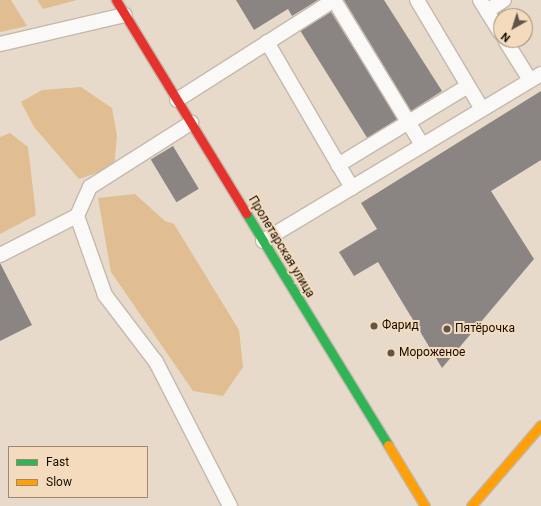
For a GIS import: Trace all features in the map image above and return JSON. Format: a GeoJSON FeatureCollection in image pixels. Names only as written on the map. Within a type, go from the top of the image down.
{"type":"FeatureCollection","features":[{"type":"Feature","properties":{"kind":"street","name":"Пролетарская улица"},"geometry":{"type":"LineString","coordinates":[[116,0],[425,506]]}},
{"type":"Feature","properties":{"kind":"street"},"geometry":{"type":"LineString","coordinates":[[471,506],[541,425]]}},
{"type":"Feature","properties":{"kind":"lane"},"geometry":{"type":"LineString","coordinates":[[177,100],[334,0],[422,145]]}},
{"type":"Feature","properties":{"kind":"lane"},"geometry":{"type":"LineString","coordinates":[[417,0],[482,109]]}},
{"type":"Feature","properties":{"kind":"lane"},"geometry":{"type":"LineString","coordinates":[[493,20],[484,5],[504,0]]}},
{"type":"Feature","properties":{"kind":"lane"},"geometry":{"type":"LineString","coordinates":[[0,44],[125,15]]}},
{"type":"Feature","properties":{"kind":"lane"},"geometry":{"type":"LineString","coordinates":[[267,42],[352,188]]}},
{"type":"Feature","properties":{"kind":"lane"},"geometry":{"type":"LineString","coordinates":[[263,241],[535,77],[511,48]]}},
{"type":"Feature","properties":{"kind":"lane"},"geometry":{"type":"LineString","coordinates":[[338,165],[468,86]]}},
{"type":"Feature","properties":{"kind":"lane"},"geometry":{"type":"LineString","coordinates":[[0,255],[78,216],[90,187],[191,123]]}},
{"type":"Feature","properties":{"kind":"lane"},"geometry":{"type":"LineString","coordinates":[[78,216],[105,295],[156,362],[230,506]]}},
{"type":"Feature","properties":{"kind":"shaded area"},"geometry":{"type":"Polygon","coordinates":[[[0,0],[11,0],[27,26],[0,32],[0,0]]]}},
{"type":"Feature","properties":{"kind":"shaded area"},"geometry":{"type":"Polygon","coordinates":[[[37,0],[77,0],[43,9],[37,0]]]}},
{"type":"Feature","properties":{"kind":"shaded area"},"geometry":{"type":"Polygon","coordinates":[[[81,87],[112,108],[117,136],[114,167],[79,179],[34,127],[21,102],[42,90],[81,87]]]}},
{"type":"Feature","properties":{"kind":"shaded area"},"geometry":{"type":"Polygon","coordinates":[[[10,133],[28,147],[36,215],[0,234],[0,137],[10,133]]]}},
{"type":"Feature","properties":{"kind":"shaded area"},"geometry":{"type":"Polygon","coordinates":[[[135,194],[165,221],[174,224],[239,330],[243,367],[223,396],[193,391],[111,272],[98,198],[135,194]]]}},
{"type":"Feature","properties":{"kind":"building"},"geometry":{"type":"Polygon","coordinates":[[[236,0],[318,0],[292,16],[288,9],[254,30],[236,0]]]}},
{"type":"Feature","properties":{"kind":"building"},"geometry":{"type":"Polygon","coordinates":[[[344,0],[384,0],[442,91],[411,111],[344,0]]]}},
{"type":"Feature","properties":{"kind":"building"},"geometry":{"type":"Polygon","coordinates":[[[331,12],[398,119],[367,138],[300,31],[331,12]]]}},
{"type":"Feature","properties":{"kind":"building"},"geometry":{"type":"Polygon","coordinates":[[[541,91],[541,160],[491,191],[534,259],[442,368],[378,262],[354,276],[339,252],[377,229],[361,203],[541,91]]]}},
{"type":"Feature","properties":{"kind":"building"},"geometry":{"type":"Polygon","coordinates":[[[173,146],[199,189],[176,202],[151,159],[173,146]]]}},
{"type":"Feature","properties":{"kind":"building"},"geometry":{"type":"Polygon","coordinates":[[[0,263],[32,325],[0,341],[0,263]]]}},
{"type":"Feature","properties":{"kind":"traffic: fast"},"geometry":{"type":"LineString","coordinates":[[246,213],[388,445]]}},
{"type":"Feature","properties":{"kind":"traffic: slow"},"geometry":{"type":"LineString","coordinates":[[471,506],[541,425]]}},
{"type":"Feature","properties":{"kind":"traffic: slow"},"geometry":{"type":"LineString","coordinates":[[388,445],[425,506]]}},
{"type":"Feature","properties":{"kind":"traffic: jam"},"geometry":{"type":"LineString","coordinates":[[116,0],[246,213]]}},
{"type":"Feature","properties":{"kind":"place","name":"Фарид"},"geometry":{"type":"Point","coordinates":[374,326]}},
{"type":"Feature","properties":{"kind":"place","name":"Пятёрочка"},"geometry":{"type":"Point","coordinates":[447,329]}},
{"type":"Feature","properties":{"kind":"place","name":"Мороженое"},"geometry":{"type":"Point","coordinates":[391,353]}}]}
